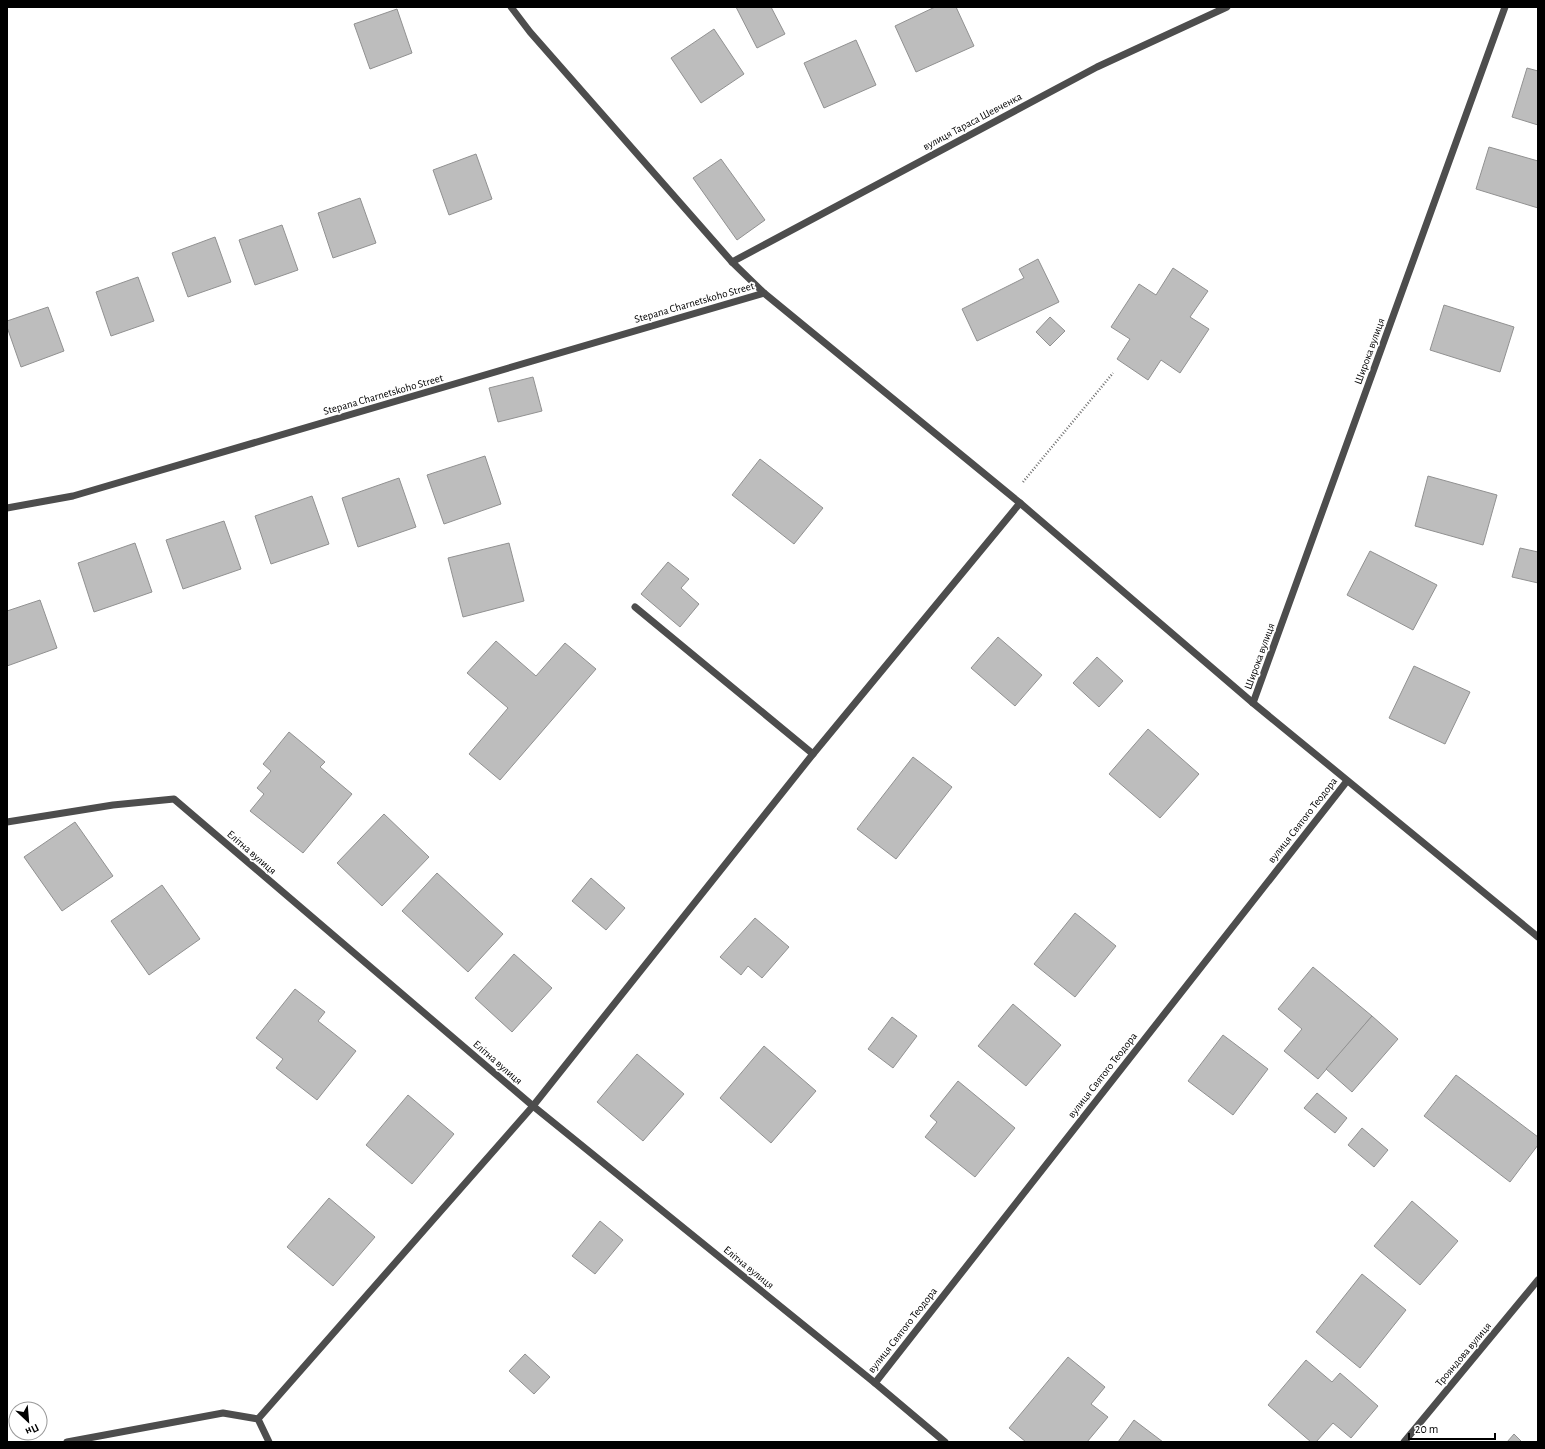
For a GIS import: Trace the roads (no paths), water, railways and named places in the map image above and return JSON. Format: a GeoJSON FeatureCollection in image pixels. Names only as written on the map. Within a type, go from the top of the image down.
{"type":"FeatureCollection","features":[{"type":"Feature","properties":{"kind":"street"},"geometry":{"type":"LineString","coordinates":[[511,7],[530,32],[732,262],[764,293],[1020,503],[1253,703],[1538,937]]}},
{"type":"Feature","properties":{"kind":"street","name":"вулиця Тараса Шевченка"},"geometry":{"type":"LineString","coordinates":[[732,262],[1097,67],[1227,7]]}},
{"type":"Feature","properties":{"kind":"street","name":"Широка вулиця"},"geometry":{"type":"LineString","coordinates":[[1253,703],[1505,7]]}},
{"type":"Feature","properties":{"kind":"street","name":"Stepana Charnetskoho Street"},"geometry":{"type":"LineString","coordinates":[[7,508],[73,496],[764,293]]}},
{"type":"Feature","properties":{"kind":"street"},"geometry":{"type":"LineString","coordinates":[[258,1419],[533,1106],[813,754],[1020,503]]}},
{"type":"Feature","properties":{"kind":"street"},"geometry":{"type":"LineString","coordinates":[[635,606],[813,754]]}},
{"type":"Feature","properties":{"kind":"street","name":"вулиця Святого Теодора"},"geometry":{"type":"LineString","coordinates":[[875,1383],[1347,781]]}},
{"type":"Feature","properties":{"kind":"street","name":"Елітна вулиця"},"geometry":{"type":"LineString","coordinates":[[7,822],[113,805],[174,799],[533,1106],[875,1383],[945,1442]]}},
{"type":"Feature","properties":{"kind":"street","name":"Трояндова вулиця"},"geometry":{"type":"LineString","coordinates":[[1404,1442],[1538,1280]]}},
{"type":"Feature","properties":{"kind":"street"},"geometry":{"type":"LineString","coordinates":[[67,1442],[223,1412],[258,1419]]}},
{"type":"Feature","properties":{"kind":"street"},"geometry":{"type":"LineString","coordinates":[[258,1419],[269,1442]]}}]}
